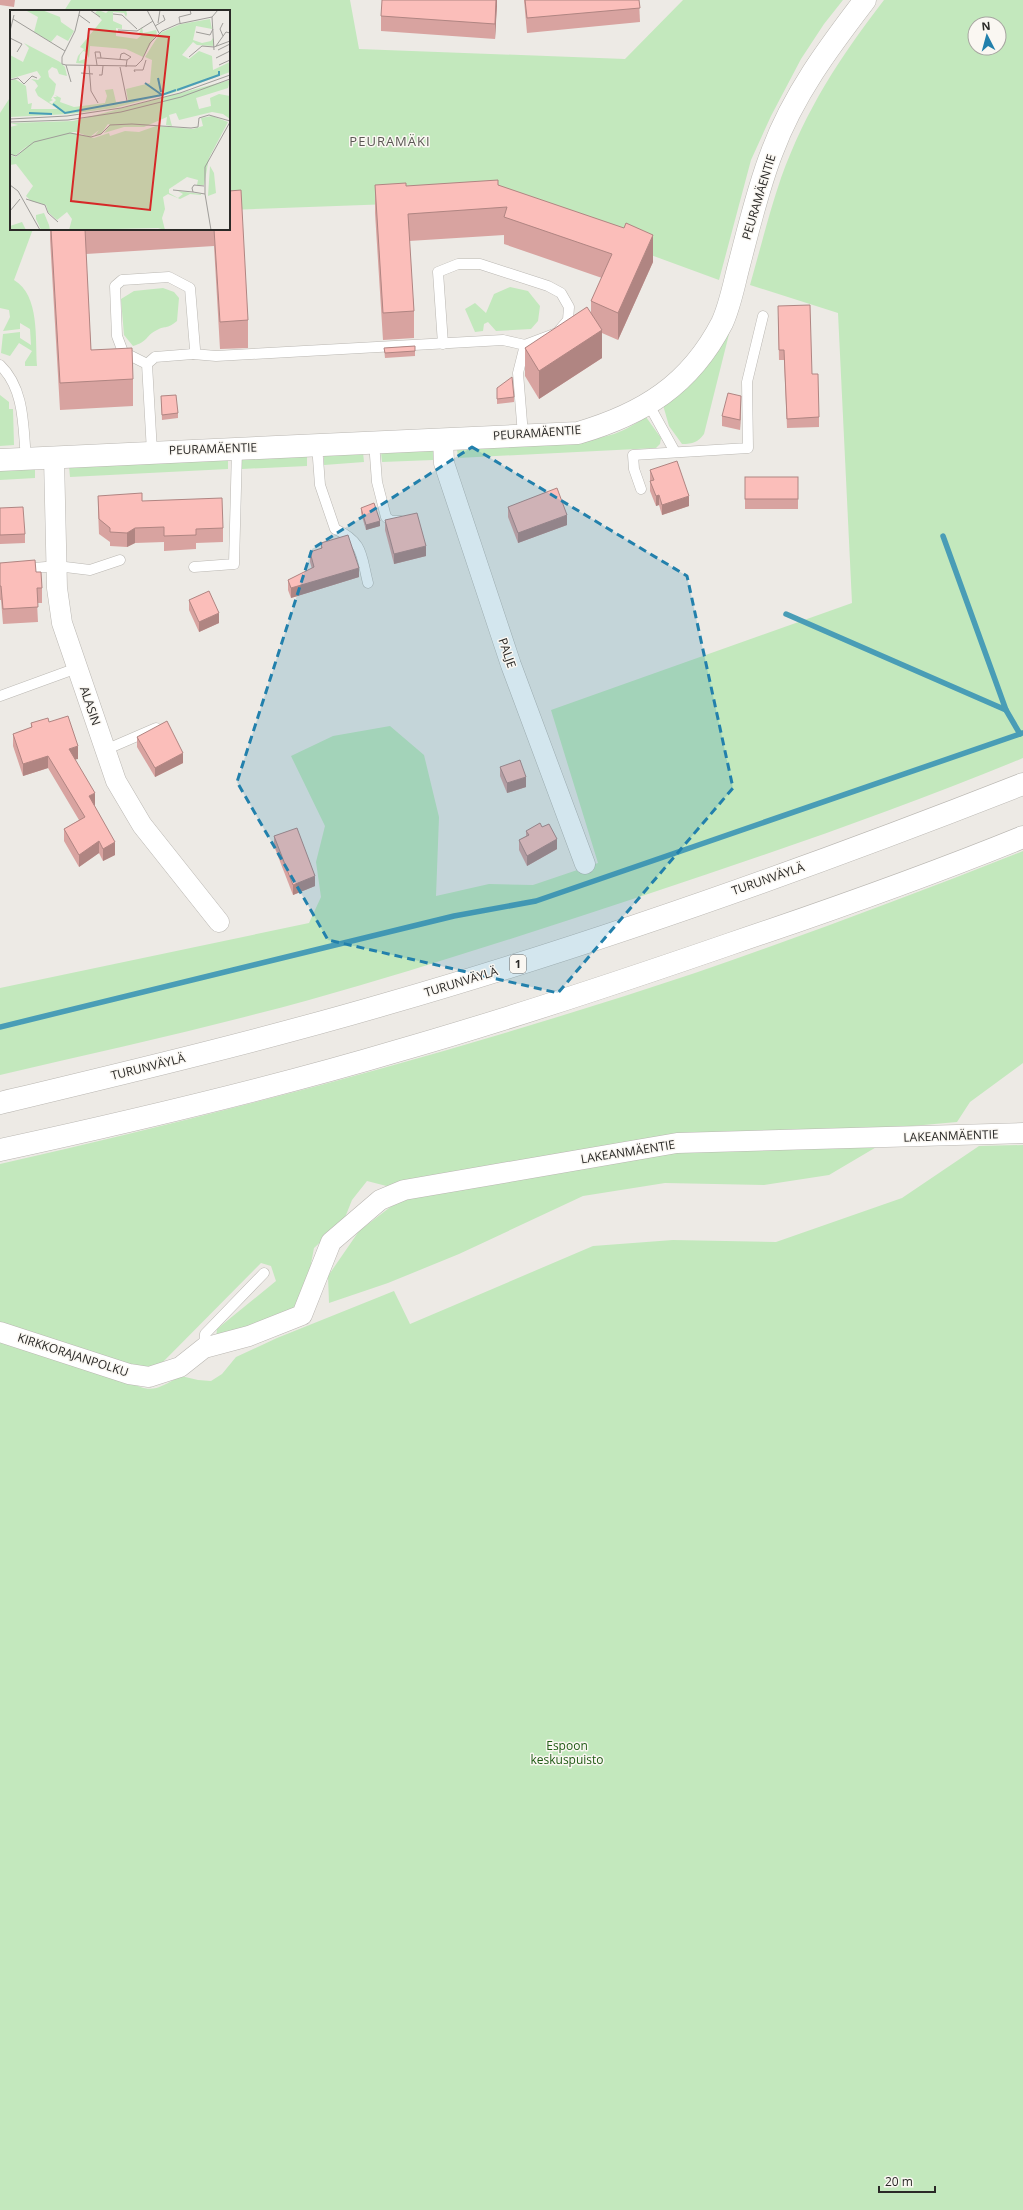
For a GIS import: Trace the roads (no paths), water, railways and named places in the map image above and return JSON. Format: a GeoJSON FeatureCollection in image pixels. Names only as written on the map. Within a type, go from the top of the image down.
{"type":"FeatureCollection","features":[{"type":"Feature","properties":{"kind":"main road","name":"PEURAMÄENTIE"},"geometry":{"type":"LineString","coordinates":[[0,460],[578,433],[609,424],[649,405],[682,378],[704,352],[722,322],[772,151],[798,95],[828,47],[865,0]]}},
{"type":"Feature","properties":{"kind":"main road","name":"TURUNVÄYLÄ"},"geometry":{"type":"LineString","coordinates":[[0,1102],[133,1072],[385,1004],[512,966],[797,870],[1023,784]]}},
{"type":"Feature","properties":{"kind":"main road"},"geometry":{"type":"LineString","coordinates":[[0,1150],[149,1116],[278,1084],[404,1049],[669,965],[821,913],[964,861],[1023,837]]}},
{"type":"Feature","properties":{"kind":"street","name":"PALJE"},"geometry":{"type":"LineString","coordinates":[[443,439],[444,463],[511,665],[585,864]]}},
{"type":"Feature","properties":{"kind":"street","name":"ALASIN"},"geometry":{"type":"LineString","coordinates":[[54,458],[57,566],[62,623],[116,781],[142,825],[219,922]]}},
{"type":"Feature","properties":{"kind":"street","name":"LAKEANMÄENTIE"},"geometry":{"type":"LineString","coordinates":[[302,1315],[331,1242],[380,1200],[404,1190],[677,1143],[1023,1133]]}},
{"type":"Feature","properties":{"kind":"street","name":"KIRKKORAJANPOLKU"},"geometry":{"type":"LineString","coordinates":[[0,1332],[129,1374],[148,1376],[180,1367],[204,1348],[249,1336],[302,1315]]}},
{"type":"Feature","properties":{"kind":"lane"},"geometry":{"type":"LineString","coordinates":[[147,364],[155,357],[193,354],[216,356],[443,344],[504,340],[525,345],[557,333],[568,320],[569,307],[561,293],[548,286],[480,264],[458,264],[438,272],[443,344]]}},
{"type":"Feature","properties":{"kind":"lane"},"geometry":{"type":"LineString","coordinates":[[147,364],[123,352],[117,336],[115,286],[122,280],[169,277],[190,288],[195,349],[193,354]]}},
{"type":"Feature","properties":{"kind":"lane"},"geometry":{"type":"LineString","coordinates":[[641,489],[634,468],[633,456],[748,448],[747,382],[763,316]]}},
{"type":"Feature","properties":{"kind":"lane"},"geometry":{"type":"LineString","coordinates":[[522,435],[518,373],[525,345]]}},
{"type":"Feature","properties":{"kind":"lane"},"geometry":{"type":"LineString","coordinates":[[147,364],[152,452]]}},
{"type":"Feature","properties":{"kind":"lane"},"geometry":{"type":"LineString","coordinates":[[0,366],[10,374],[18,391],[26,459]]}},
{"type":"Feature","properties":{"kind":"lane"},"geometry":{"type":"LineString","coordinates":[[649,405],[675,452]]}},
{"type":"Feature","properties":{"kind":"lane"},"geometry":{"type":"LineString","coordinates":[[374,442],[377,482],[386,518],[392,521],[410,519]]}},
{"type":"Feature","properties":{"kind":"lane"},"geometry":{"type":"LineString","coordinates":[[317,445],[320,485],[335,529],[352,538],[358,547],[368,583]]}},
{"type":"Feature","properties":{"kind":"lane"},"geometry":{"type":"LineString","coordinates":[[194,566],[234,564],[237,448]]}},
{"type":"Feature","properties":{"kind":"lane"},"geometry":{"type":"LineString","coordinates":[[0,571],[57,566],[90,570],[120,560]]}},
{"type":"Feature","properties":{"kind":"lane"},"geometry":{"type":"LineString","coordinates":[[0,696],[77,668]]}},
{"type":"Feature","properties":{"kind":"lane"},"geometry":{"type":"LineString","coordinates":[[105,750],[165,725]]}},
{"type":"Feature","properties":{"kind":"lane"},"geometry":{"type":"LineString","coordinates":[[204,1348],[206,1334],[264,1273]]}},
{"type":"Feature","properties":{"kind":"waterway"},"geometry":{"type":"LineString","coordinates":[[943,536],[1006,710],[1020,734],[1022,733]]}},
{"type":"Feature","properties":{"kind":"waterway"},"geometry":{"type":"LineString","coordinates":[[786,614],[1006,710]]}},
{"type":"Feature","properties":{"kind":"waterway"},"geometry":{"type":"LineString","coordinates":[[0,1027],[454,916],[536,901],[1020,734]]}},
{"type":"Feature","properties":{"kind":"district","name":"PEURAMÄKI"},"geometry":{"type":"Point","coordinates":[390,141]}},
{"type":"Feature","properties":{"kind":"park label","name":"Espoon keskuspuisto"},"geometry":{"type":"Point","coordinates":[567,1753]}}]}
